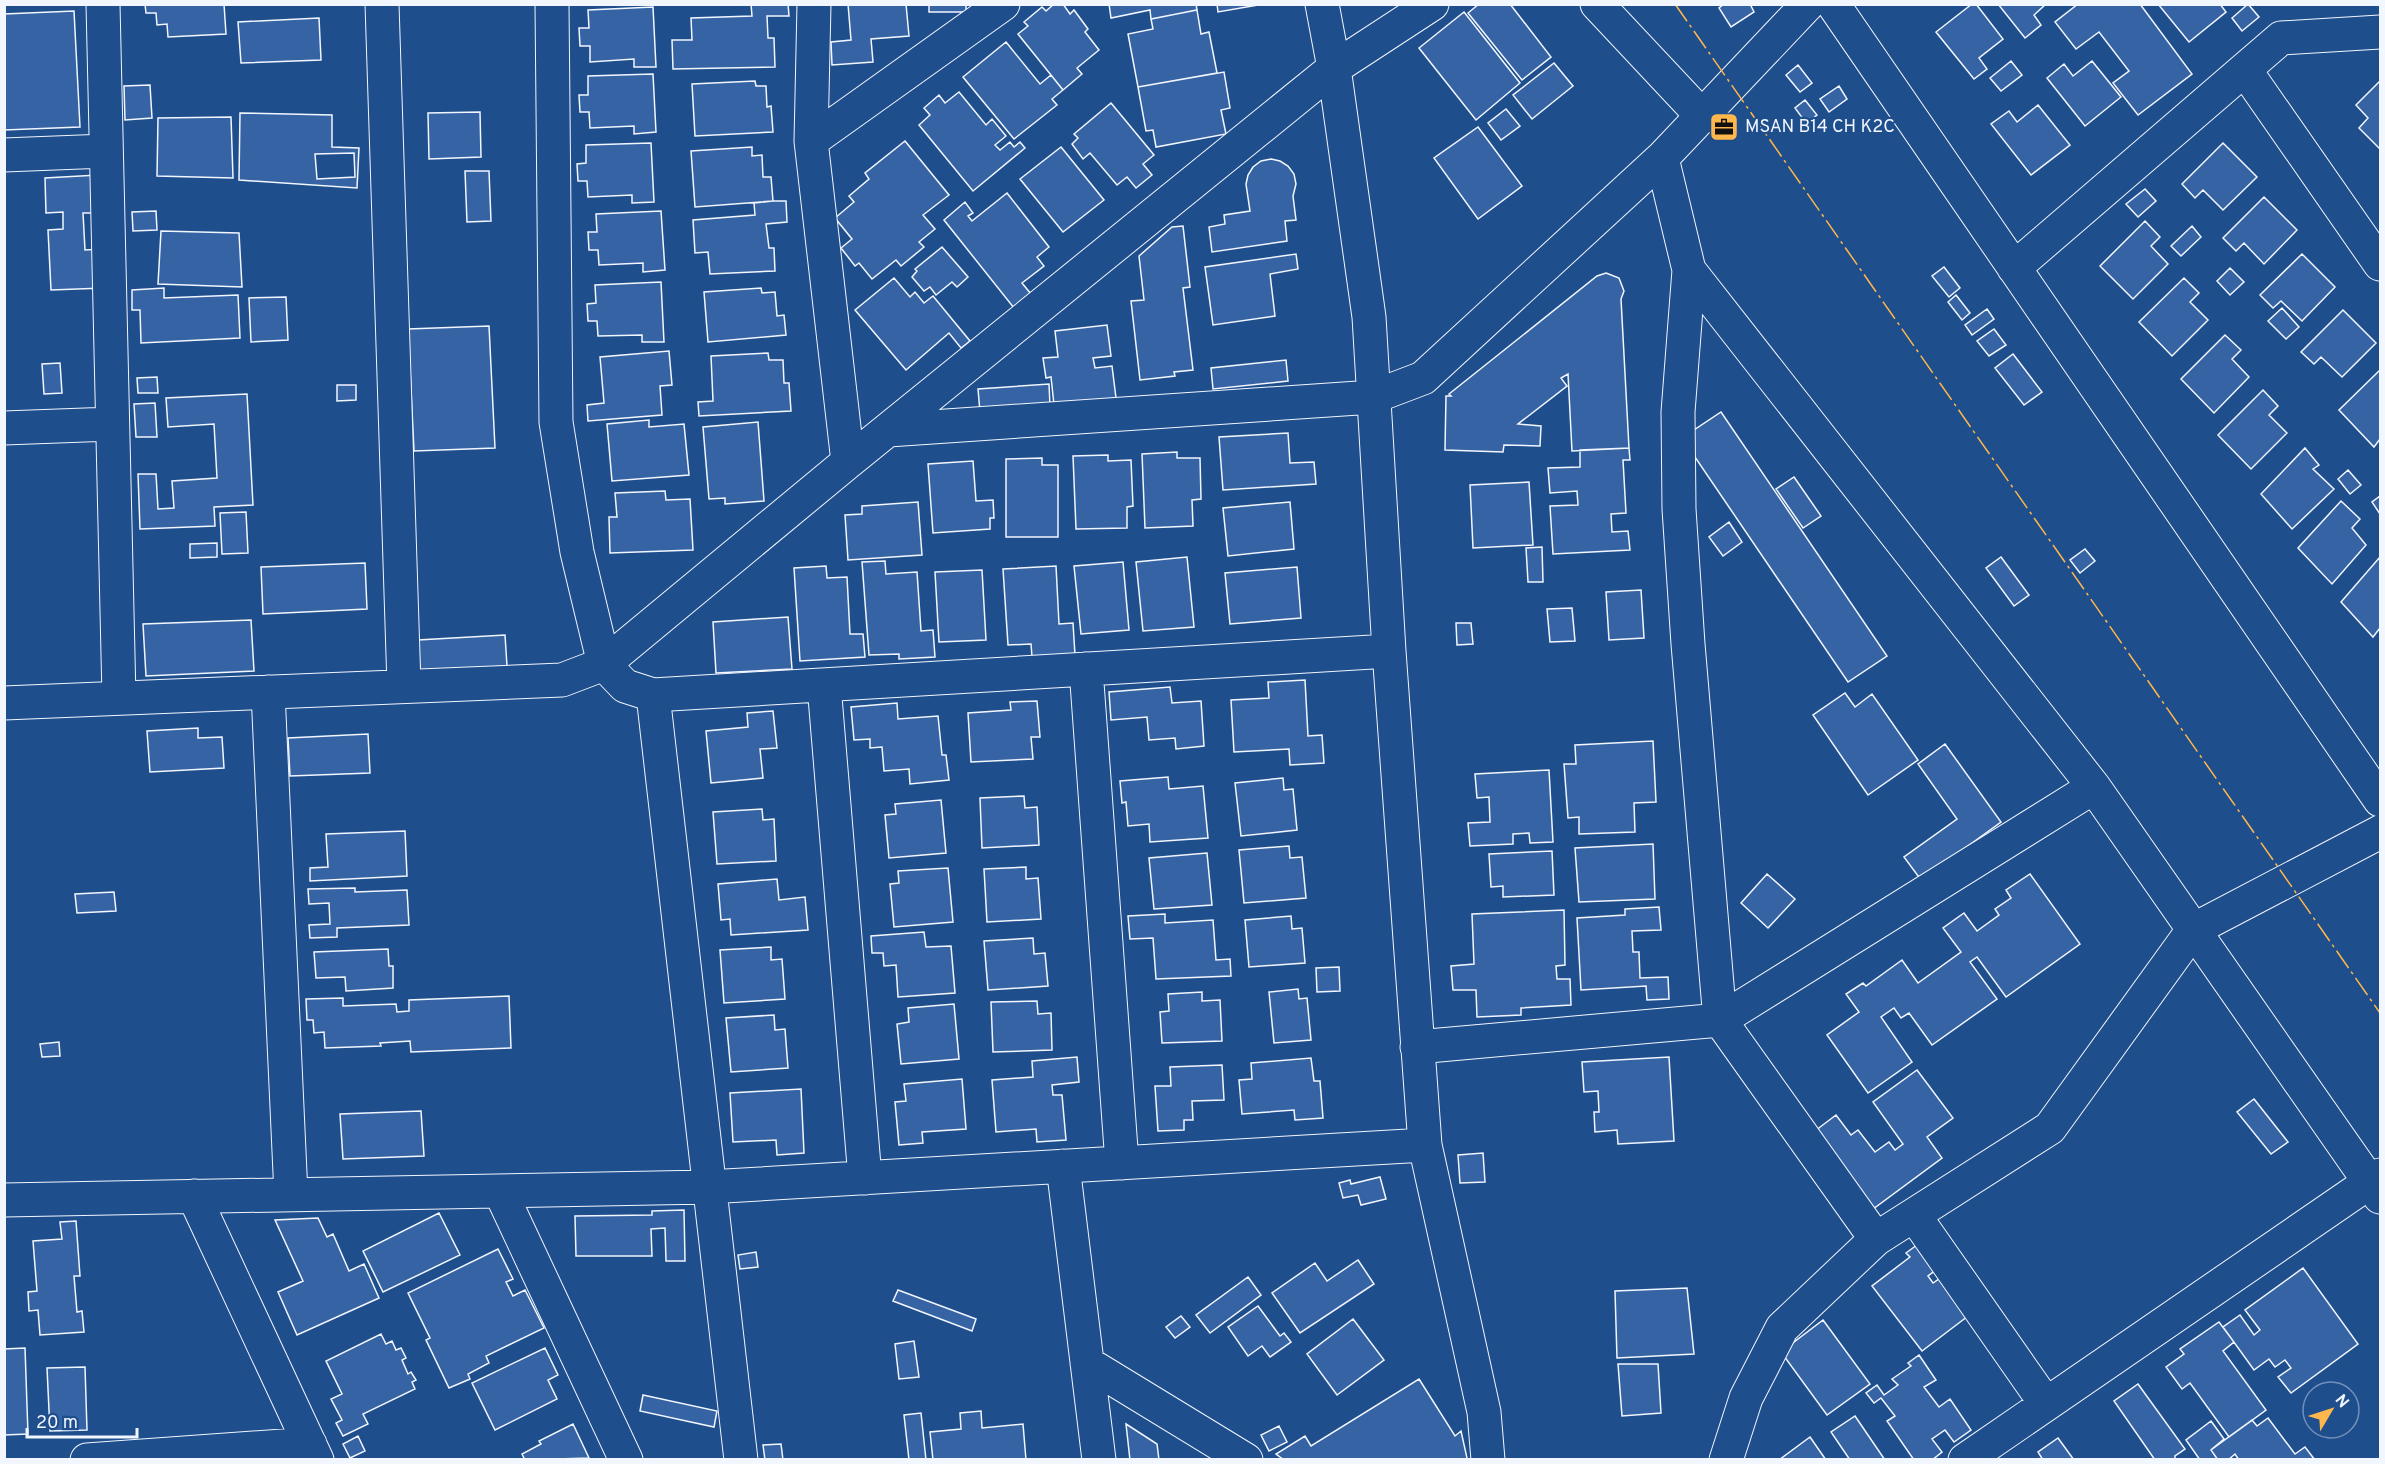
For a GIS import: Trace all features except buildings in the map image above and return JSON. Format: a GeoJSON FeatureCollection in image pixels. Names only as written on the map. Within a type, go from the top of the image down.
{"type":"FeatureCollection","features":[{"type":"Feature","properties":{"kind":"street"},"geometry":{"type":"LineString","coordinates":[[103,4],[119,698]]}},
{"type":"Feature","properties":{"kind":"street"},"geometry":{"type":"LineString","coordinates":[[382,4],[404,686]]}},
{"type":"Feature","properties":{"kind":"street"},"geometry":{"type":"LineString","coordinates":[[552,4],[556,422],[577,552],[604,664],[626,686],[653,695],[1389,651]]}},
{"type":"Feature","properties":{"kind":"street"},"geometry":{"type":"LineString","coordinates":[[814,4],[811,141],[848,462]]}},
{"type":"Feature","properties":{"kind":"street"},"geometry":{"type":"LineString","coordinates":[[811,141],[1003,4]]}},
{"type":"Feature","properties":{"kind":"street"},"geometry":{"type":"LineString","coordinates":[[1322,4],[1334,68],[1369,317],[1389,651],[1425,1145],[1484,1412],[1488,1460]]}},
{"type":"Feature","properties":{"kind":"street"},"geometry":{"type":"LineString","coordinates":[[4,703],[562,680],[604,664],[848,462],[1334,68],[1432,4]]}},
{"type":"Feature","properties":{"kind":"street"},"geometry":{"type":"LineString","coordinates":[[1597,4],[1703,117]]}},
{"type":"Feature","properties":{"kind":"street"},"geometry":{"type":"LineString","coordinates":[[888,430],[1373,397],[1423,378],[1662,158],[1703,117],[1830,6],[2014,268],[2380,800]]}},
{"type":"Feature","properties":{"kind":"street"},"geometry":{"type":"LineString","coordinates":[[2014,268],[2281,38],[2380,32]]}},
{"type":"Feature","properties":{"kind":"street"},"geometry":{"type":"LineString","coordinates":[[2245,69],[2380,264]]}},
{"type":"Feature","properties":{"kind":"street"},"geometry":{"type":"LineString","coordinates":[[4,155],[106,151]]}},
{"type":"Feature","properties":{"kind":"street"},"geometry":{"type":"LineString","coordinates":[[1662,158],[1689,270],[1678,412],[1679,509],[1688,644],[1720,1020],[1876,1239]]}},
{"type":"Feature","properties":{"kind":"street"},"geometry":{"type":"LineString","coordinates":[[1689,270],[2094,787],[2193,930],[2377,1184],[1965,1460]]}},
{"type":"Feature","properties":{"kind":"street"},"geometry":{"type":"LineString","coordinates":[[4,428],[112,424]]}},
{"type":"Feature","properties":{"kind":"street"},"geometry":{"type":"LineString","coordinates":[[1086,669],[1122,1163]]}},
{"type":"Feature","properties":{"kind":"street"},"geometry":{"type":"LineString","coordinates":[[824,685],[865,1178]]}},
{"type":"Feature","properties":{"kind":"street"},"geometry":{"type":"LineString","coordinates":[[268,692],[291,1195]]}},
{"type":"Feature","properties":{"kind":"street"},"geometry":{"type":"LineString","coordinates":[[653,695],[741,1460]]}},
{"type":"Feature","properties":{"kind":"street"},"geometry":{"type":"LineString","coordinates":[[1417,1047],[1720,1020],[2094,787]]}},
{"type":"Feature","properties":{"kind":"street"},"geometry":{"type":"LineString","coordinates":[[1726,1460],[1746,1398],[1782,1328],[1876,1239],[2050,1128],[2193,930],[2380,832]]}},
{"type":"Feature","properties":{"kind":"street"},"geometry":{"type":"LineString","coordinates":[[4,1200],[708,1187],[1425,1145]]}},
{"type":"Feature","properties":{"kind":"street"},"geometry":{"type":"LineString","coordinates":[[1064,1166],[1099,1460]]}},
{"type":"Feature","properties":{"kind":"street"},"geometry":{"type":"LineString","coordinates":[[500,1191],[626,1460]]}},
{"type":"Feature","properties":{"kind":"street"},"geometry":{"type":"LineString","coordinates":[[87,1460],[314,1452],[194,1196]]}},
{"type":"Feature","properties":{"kind":"street"},"geometry":{"type":"LineString","coordinates":[[1914,1215],[2046,1404]]}},
{"type":"Feature","properties":{"kind":"street"},"geometry":{"type":"LineString","coordinates":[[1087,1363],[1246,1460]]}},
{"type":"Feature","properties":{"kind":"power"},"geometry":{"type":"LineString","coordinates":[[1675,4],[2380,1013]]}},
{"type":"Feature","properties":{"kind":"place","name":"MSAN B14 CH K2C"},"geometry":{"type":"Point","coordinates":[1724,127]}}]}
